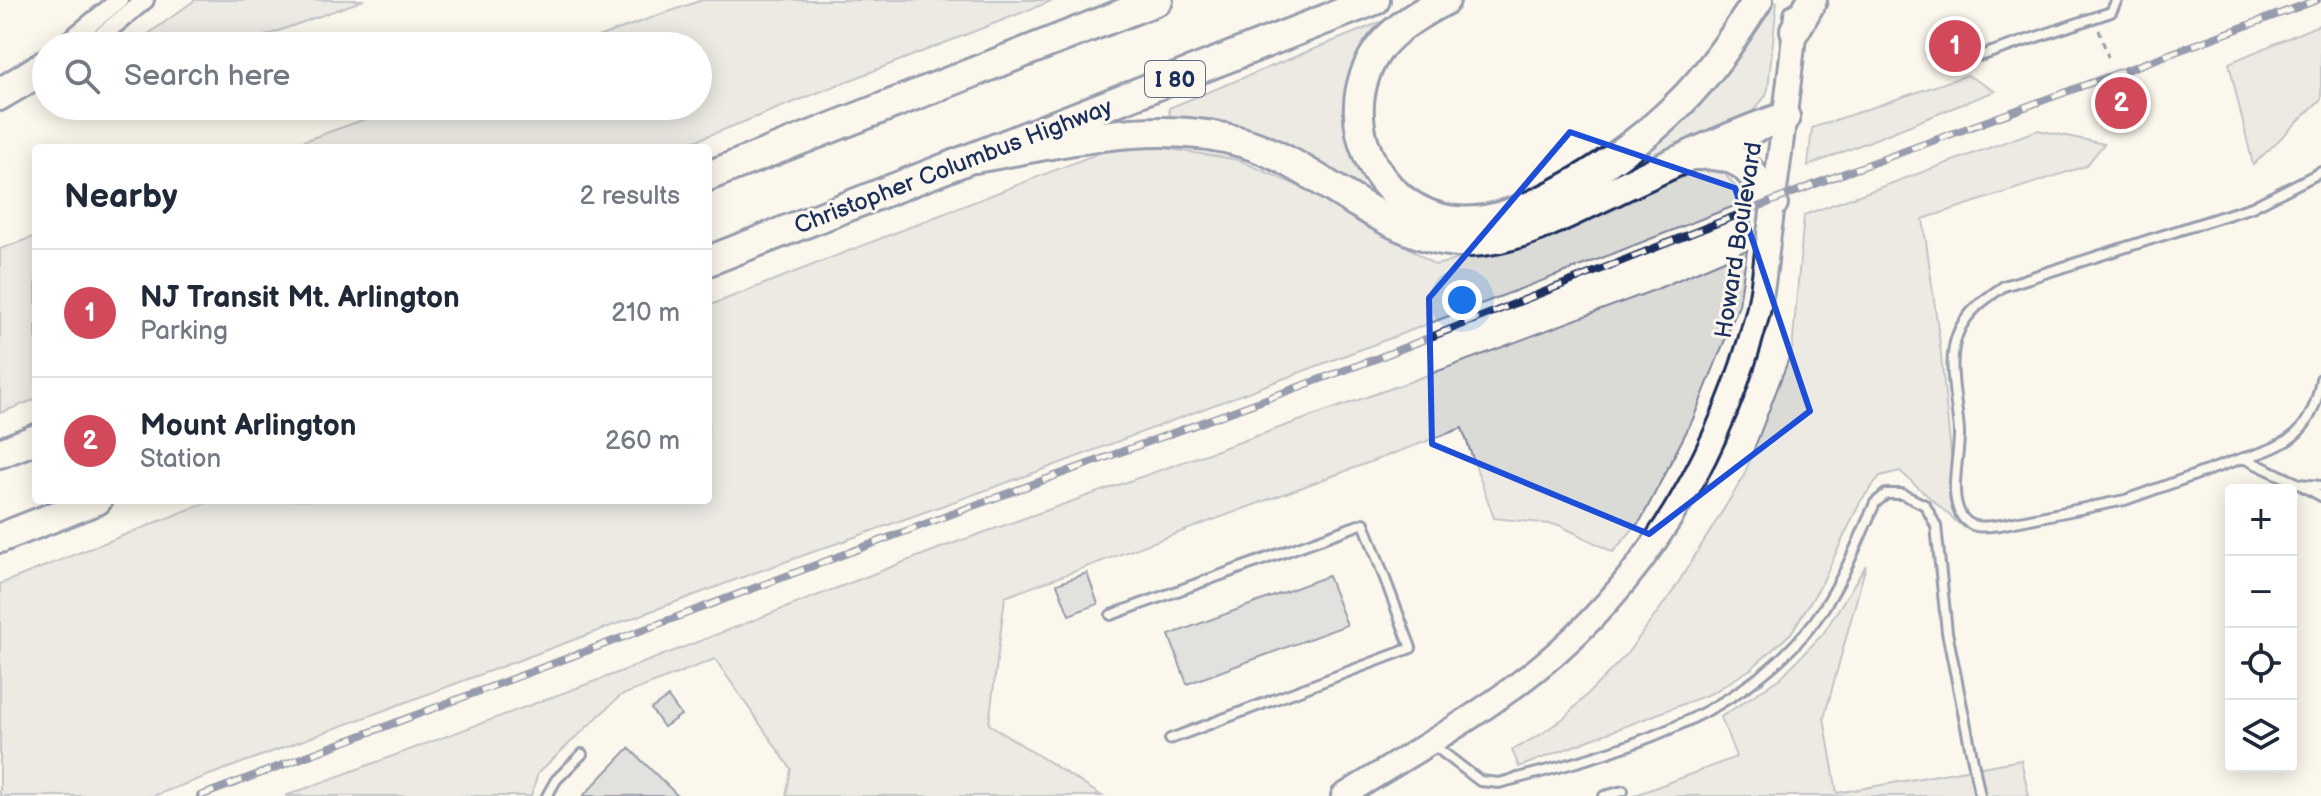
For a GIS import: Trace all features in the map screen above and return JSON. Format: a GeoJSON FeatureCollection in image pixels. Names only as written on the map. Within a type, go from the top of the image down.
{"type":"FeatureCollection","features":[{"type":"Feature","properties":{"kind":"highway"},"geometry":{"type":"LineString","coordinates":[[712,174],[1158,0]]}},
{"type":"Feature","properties":{"kind":"highway","name":"Christopher Columbus Highway"},"geometry":{"type":"LineString","coordinates":[[712,259],[1375,0]]}},
{"type":"Feature","properties":{"kind":"highway"},"geometry":{"type":"LineString","coordinates":[[1445,0],[1400,28],[1383,44],[1364,76],[1358,114],[1368,158],[1392,191],[1423,213],[1441,219],[1472,221],[1504,216],[1545,198],[1631,146],[1677,106],[1709,71],[1758,0]]}},
{"type":"Feature","properties":{"kind":"highway"},"geometry":{"type":"LineString","coordinates":[[1795,30],[1812,0]]}},
{"type":"Feature","properties":{"kind":"highway"},"geometry":{"type":"LineString","coordinates":[[975,158],[1141,132],[1211,135],[1248,144],[1280,158],[1417,234],[1466,243],[1489,241],[1531,230],[1687,156],[1748,129],[1785,117]]}},
{"type":"Feature","properties":{"kind":"highway"},"geometry":{"type":"LineString","coordinates":[[1687,156],[1719,154],[1730,157],[1747,169],[1773,203]]}},
{"type":"Feature","properties":{"kind":"highway"},"geometry":{"type":"LineString","coordinates":[[0,453],[32,441]]}},
{"type":"Feature","properties":{"kind":"highway"},"geometry":{"type":"LineString","coordinates":[[0,538],[87,504]]}},
{"type":"Feature","properties":{"kind":"main road","name":"Howard Boulevard"},"geometry":{"type":"LineString","coordinates":[[1343,796],[1503,695],[1555,654],[1592,619],[1635,570],[1687,492],[1722,424],[1758,312],[1798,0]]}},
{"type":"Feature","properties":{"kind":"street"},"geometry":{"type":"LineString","coordinates":[[79,32],[119,0]]}},
{"type":"Feature","properties":{"kind":"street"},"geometry":{"type":"LineString","coordinates":[[106,32],[145,0]]}},
{"type":"Feature","properties":{"kind":"street"},"geometry":{"type":"LineString","coordinates":[[0,102],[10,85],[32,68]]}},
{"type":"Feature","properties":{"kind":"street"},"geometry":{"type":"LineString","coordinates":[[10,85],[32,79]]}},
{"type":"Feature","properties":{"kind":"lane"},"geometry":{"type":"LineString","coordinates":[[1932,53],[1963,58],[1983,55],[2111,12],[2117,0]]}},
{"type":"Feature","properties":{"kind":"lane"},"geometry":{"type":"LineString","coordinates":[[2321,172],[2252,207],[2004,286],[1982,301],[1967,316],[1957,337],[1954,359],[1959,429],[1959,513],[1968,524],[1982,527],[2000,525],[2125,500],[2271,451],[2306,424],[2317,401],[2321,379]]}},
{"type":"Feature","properties":{"kind":"lane"},"geometry":{"type":"LineString","coordinates":[[2243,458],[2321,496]]}},
{"type":"Feature","properties":{"kind":"lane"},"geometry":{"type":"LineString","coordinates":[[2299,484],[2321,486]]}},
{"type":"Feature","properties":{"kind":"lane"},"geometry":{"type":"LineString","coordinates":[[1430,742],[1480,781],[1499,783],[1666,732],[1751,684],[1783,656],[1813,623],[1839,585],[1875,503],[1886,494],[1902,494],[1925,505],[1936,526],[1947,632],[1980,796]]}},
{"type":"Feature","properties":{"kind":"lane"},"geometry":{"type":"LineString","coordinates":[[1111,615],[1364,523],[1411,648],[1170,739]]}},
{"type":"Feature","properties":{"kind":"lane"},"geometry":{"type":"LineString","coordinates":[[547,796],[556,780],[582,754]]}},
{"type":"Feature","properties":{"kind":"lane"},"geometry":{"type":"LineString","coordinates":[[1604,796],[1623,791]]}},
{"type":"Feature","properties":{"kind":"path"},"geometry":{"type":"LineString","coordinates":[[2096,25],[2108,57]]}},
{"type":"Feature","properties":{"kind":"highlighted area"},"geometry":{"type":"Polygon","coordinates":[[[1570,132],[1735,188],[1810,411],[1649,534],[1432,444],[1429,298],[1570,132]]]}},
{"type":"Feature","properties":{"kind":"shaded area"},"geometry":{"type":"Polygon","coordinates":[[[195,0],[364,0],[276,32],[151,32],[195,0]]]}},
{"type":"Feature","properties":{"kind":"shaded area"},"geometry":{"type":"Polygon","coordinates":[[[702,0],[1054,0],[687,144],[295,144],[363,120],[712,120],[712,32],[612,32],[702,0]]]}},
{"type":"Feature","properties":{"kind":"shaded area"},"geometry":{"type":"Polygon","coordinates":[[[1770,2],[1777,2],[1768,89],[1753,111],[1536,216],[1429,226],[1233,127],[1170,117],[1169,108],[1393,17],[1349,105],[1415,218],[1569,197],[1770,2]]]}},
{"type":"Feature","properties":{"kind":"shaded area"},"geometry":{"type":"Polygon","coordinates":[[[2321,24],[2321,99],[2253,165],[2229,63],[2321,24]]]}},
{"type":"Feature","properties":{"kind":"shaded area"},"geometry":{"type":"Polygon","coordinates":[[[1967,75],[1995,91],[1808,166],[1812,128],[1967,75]]]}},
{"type":"Feature","properties":{"kind":"shaded area"},"geometry":{"type":"Polygon","coordinates":[[[2038,130],[2104,144],[2086,166],[1923,219],[1939,336],[1958,523],[1900,471],[1880,476],[1860,502],[1821,585],[1791,633],[1751,669],[1712,693],[1519,767],[1512,750],[1565,717],[1626,655],[1673,591],[1743,478],[1792,350],[1804,215],[2038,130]]]}},
{"type":"Feature","properties":{"kind":"shaded area"},"geometry":{"type":"Polygon","coordinates":[[[1127,142],[1239,160],[1350,209],[1435,265],[1533,242],[1698,170],[1724,173],[1747,201],[1042,470],[743,577],[153,796],[0,796],[0,584],[203,504],[712,504],[712,304],[1127,142]]]}},
{"type":"Feature","properties":{"kind":"shaded area"},"geometry":{"type":"Polygon","coordinates":[[[32,237],[32,401],[0,413],[0,249],[32,237]]]}},
{"type":"Feature","properties":{"kind":"shaded area"},"geometry":{"type":"Polygon","coordinates":[[[1747,250],[1739,305],[1693,419],[1641,520],[1613,552],[1559,525],[1494,518],[1462,428],[1005,597],[989,724],[1102,796],[786,796],[791,769],[715,659],[620,696],[538,773],[531,796],[285,796],[617,673],[943,547],[1409,382],[1657,289],[1747,250]]]}},
{"type":"Feature","properties":{"kind":"shaded area"},"geometry":{"type":"Polygon","coordinates":[[[1866,565],[1824,718],[1837,793],[2021,760],[2029,796],[1633,796],[1736,757],[1721,717],[1780,678],[1823,634],[1866,565]]]}},
{"type":"Feature","properties":{"kind":"building"},"geometry":{"type":"Polygon","coordinates":[[[1087,573],[1098,604],[1069,615],[1057,584],[1087,573]]]}},
{"type":"Feature","properties":{"kind":"building"},"geometry":{"type":"Polygon","coordinates":[[[1328,576],[1347,625],[1187,684],[1169,635],[1328,576]]]}},
{"type":"Feature","properties":{"kind":"building"},"geometry":{"type":"Polygon","coordinates":[[[668,697],[681,715],[664,727],[651,709],[668,697]]]}},
{"type":"Feature","properties":{"kind":"building"},"geometry":{"type":"Polygon","coordinates":[[[629,748],[678,796],[583,796],[629,748]]]}},
{"type":"Feature","properties":{"kind":"railway"},"geometry":{"type":"LineString","coordinates":[[200,796],[973,506],[1378,358],[1823,181],[2317,0]]}},
{"type":"Feature","properties":{"kind":"place","name":"NJ Transit Mt. Arlington"},"geometry":{"type":"Point","coordinates":[1955,46]}},
{"type":"Feature","properties":{"kind":"place","name":"Mount Arlington"},"geometry":{"type":"Point","coordinates":[2121,103]}}]}
